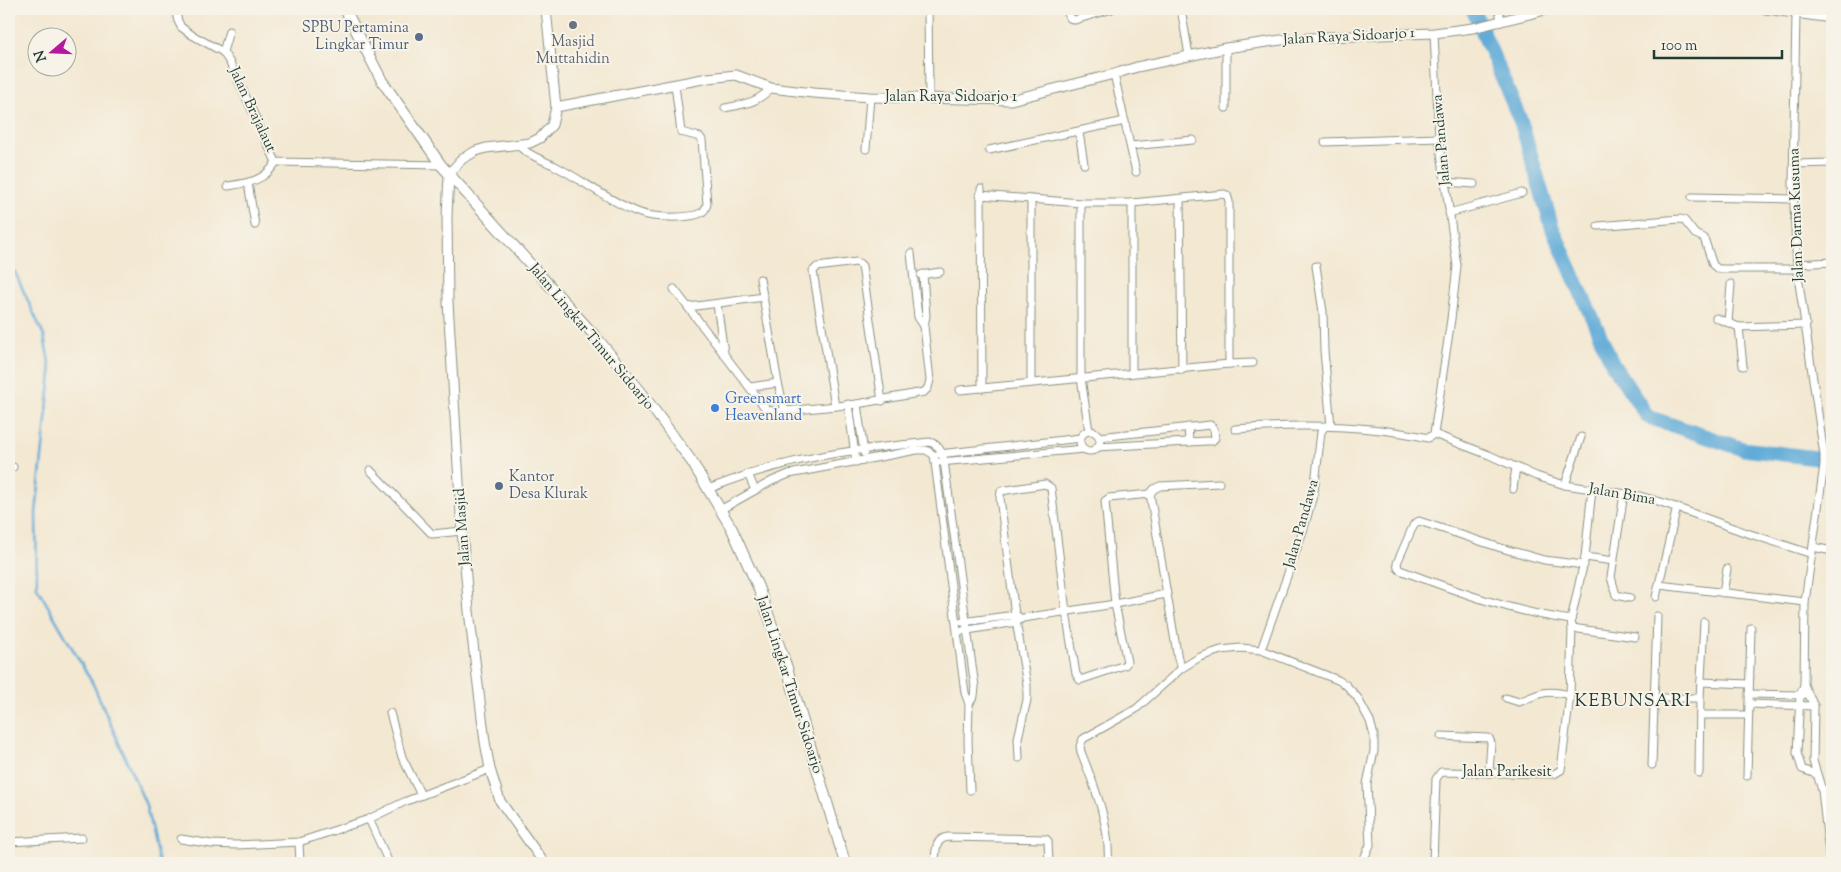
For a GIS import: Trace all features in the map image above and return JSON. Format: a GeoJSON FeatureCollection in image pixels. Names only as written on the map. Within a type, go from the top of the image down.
{"type":"FeatureCollection","features":[{"type":"Feature","properties":{"kind":"main road","name":"Jalan Lingkar Timur Sidoarjo"},"geometry":{"type":"LineString","coordinates":[[345,9],[382,81],[441,166],[595,336],[641,392],[692,462],[732,529],[758,587],[784,659],[844,863]]}},
{"type":"Feature","properties":{"kind":"street","name":"Jalan Brajalaut"},"geometry":{"type":"LineString","coordinates":[[175,9],[178,21],[185,30],[222,52],[230,64],[276,162],[441,166]]}},
{"type":"Feature","properties":{"kind":"street"},"geometry":{"type":"LineString","coordinates":[[449,174],[462,159],[476,151],[486,148],[530,144],[545,134],[554,120],[556,107],[546,9]]}},
{"type":"Feature","properties":{"kind":"street"},"geometry":{"type":"LineString","coordinates":[[928,9],[929,99]]}},
{"type":"Feature","properties":{"kind":"street"},"geometry":{"type":"LineString","coordinates":[[1066,9],[1070,18],[1075,20],[1112,9]]}},
{"type":"Feature","properties":{"kind":"street"},"geometry":{"type":"LineString","coordinates":[[1181,9],[1189,55]]}},
{"type":"Feature","properties":{"kind":"street"},"geometry":{"type":"LineString","coordinates":[[1499,9],[1501,22]]}},
{"type":"Feature","properties":{"kind":"street"},"geometry":{"type":"LineString","coordinates":[[1434,34],[1488,25],[1550,9]]}},
{"type":"Feature","properties":{"kind":"street"},"geometry":{"type":"LineString","coordinates":[[1765,9],[1832,18]]}},
{"type":"Feature","properties":{"kind":"street","name":"Jalan Darma Kusuma"},"geometry":{"type":"LineString","coordinates":[[1796,14],[1793,181],[1797,266],[1824,455],[1805,602],[1804,685],[1800,695],[1798,760],[1802,769],[1816,774]]}},
{"type":"Feature","properties":{"kind":"street"},"geometry":{"type":"LineString","coordinates":[[222,52],[229,31]]}},
{"type":"Feature","properties":{"kind":"street","name":"Jalan Raya Sidoarjo 1"},"geometry":{"type":"LineString","coordinates":[[556,107],[708,78],[736,75],[771,88],[813,93],[870,97],[1011,100],[1137,67],[1226,48],[1281,40],[1434,34]]}},
{"type":"Feature","properties":{"kind":"street","name":"Jalan Pandawa"},"geometry":{"type":"LineString","coordinates":[[1434,34],[1439,138],[1455,247],[1456,281],[1434,434]]}},
{"type":"Feature","properties":{"kind":"street"},"geometry":{"type":"LineString","coordinates":[[1226,48],[1226,108]]}},
{"type":"Feature","properties":{"kind":"street"},"geometry":{"type":"LineString","coordinates":[[1114,74],[1136,172]]}},
{"type":"Feature","properties":{"kind":"street"},"geometry":{"type":"LineString","coordinates":[[519,146],[532,156],[556,166],[627,208],[642,214],[672,216],[699,213],[705,209],[707,204],[702,140],[700,137],[681,132],[674,85]]}},
{"type":"Feature","properties":{"kind":"street"},"geometry":{"type":"LineString","coordinates":[[725,108],[755,102],[771,88]]}},
{"type":"Feature","properties":{"kind":"street"},"geometry":{"type":"LineString","coordinates":[[866,149],[870,97]]}},
{"type":"Feature","properties":{"kind":"street"},"geometry":{"type":"LineString","coordinates":[[990,150],[1125,122]]}},
{"type":"Feature","properties":{"kind":"street"},"geometry":{"type":"LineString","coordinates":[[1079,132],[1084,164]]}},
{"type":"Feature","properties":{"kind":"street"},"geometry":{"type":"LineString","coordinates":[[1325,142],[1439,138]]}},
{"type":"Feature","properties":{"kind":"street"},"geometry":{"type":"LineString","coordinates":[[1131,146],[1194,140]]}},
{"type":"Feature","properties":{"kind":"street"},"geometry":{"type":"LineString","coordinates":[[228,186],[248,184],[269,172],[276,162]]}},
{"type":"Feature","properties":{"kind":"street"},"geometry":{"type":"LineString","coordinates":[[1794,164],[1832,163]]}},
{"type":"Feature","properties":{"kind":"street","name":"Jalan Masjid"},"geometry":{"type":"LineString","coordinates":[[449,174],[447,216],[448,302],[462,531],[469,611],[490,770],[500,801],[544,863]]}},
{"type":"Feature","properties":{"kind":"street"},"geometry":{"type":"LineString","coordinates":[[1445,182],[1474,184]]}},
{"type":"Feature","properties":{"kind":"street"},"geometry":{"type":"LineString","coordinates":[[248,184],[255,225]]}},
{"type":"Feature","properties":{"kind":"street"},"geometry":{"type":"LineString","coordinates":[[982,388],[980,192],[1081,204],[1132,203],[1224,194],[1229,199],[1229,364]]}},
{"type":"Feature","properties":{"kind":"street"},"geometry":{"type":"LineString","coordinates":[[1449,213],[1522,193]]}},
{"type":"Feature","properties":{"kind":"street"},"geometry":{"type":"LineString","coordinates":[[1692,197],[1794,199]]}},
{"type":"Feature","properties":{"kind":"street"},"geometry":{"type":"LineString","coordinates":[[1031,199],[1031,383]]}},
{"type":"Feature","properties":{"kind":"street"},"geometry":{"type":"LineString","coordinates":[[1180,199],[1182,370]]}},
{"type":"Feature","properties":{"kind":"street"},"geometry":{"type":"LineString","coordinates":[[1132,203],[1132,373]]}},
{"type":"Feature","properties":{"kind":"street"},"geometry":{"type":"LineString","coordinates":[[1081,204],[1081,378],[1089,431]]}},
{"type":"Feature","properties":{"kind":"street"},"geometry":{"type":"LineString","coordinates":[[1598,226],[1684,220],[1696,234],[1704,238],[1713,265],[1718,268],[1797,266],[1832,262]]}},
{"type":"Feature","properties":{"kind":"street"},"geometry":{"type":"LineString","coordinates":[[911,253],[918,317],[924,326]]}},
{"type":"Feature","properties":{"kind":"street"},"geometry":{"type":"LineString","coordinates":[[835,406],[813,271],[817,267],[856,262],[862,266],[882,401]]}},
{"type":"Feature","properties":{"kind":"street","name":"Jalan Pandawa"},"geometry":{"type":"LineString","coordinates":[[1261,650],[1307,519],[1314,492],[1321,432],[1328,426],[1323,312],[1316,266]]}},
{"type":"Feature","properties":{"kind":"street"},"geometry":{"type":"LineString","coordinates":[[914,275],[940,272]]}},
{"type":"Feature","properties":{"kind":"street"},"geometry":{"type":"LineString","coordinates":[[674,289],[770,412],[882,401],[924,392],[928,388],[930,380],[924,326],[926,316],[923,274]]}},
{"type":"Feature","properties":{"kind":"street"},"geometry":{"type":"LineString","coordinates":[[760,279],[778,383],[785,411]]}},
{"type":"Feature","properties":{"kind":"street"},"geometry":{"type":"LineString","coordinates":[[1728,322],[1731,284]]}},
{"type":"Feature","properties":{"kind":"street"},"geometry":{"type":"LineString","coordinates":[[689,308],[764,298]]}},
{"type":"Feature","properties":{"kind":"street"},"geometry":{"type":"LineString","coordinates":[[717,304],[724,354]]}},
{"type":"Feature","properties":{"kind":"street"},"geometry":{"type":"LineString","coordinates":[[1716,318],[1739,327],[1806,326]]}},
{"type":"Feature","properties":{"kind":"street"},"geometry":{"type":"LineString","coordinates":[[1739,327],[1743,366]]}},
{"type":"Feature","properties":{"kind":"street"},"geometry":{"type":"LineString","coordinates":[[960,390],[1253,363]]}},
{"type":"Feature","properties":{"kind":"street"},"geometry":{"type":"LineString","coordinates":[[750,387],[778,383]]}},
{"type":"Feature","properties":{"kind":"street"},"geometry":{"type":"LineString","coordinates":[[848,404],[856,462]]}},
{"type":"Feature","properties":{"kind":"street"},"geometry":{"type":"LineString","coordinates":[[857,404],[864,460]]}},
{"type":"Feature","properties":{"kind":"street"},"geometry":{"type":"LineString","coordinates":[[720,510],[772,481],[789,474],[923,450],[939,458],[1084,449],[1091,451],[1098,447],[1212,441],[1215,436],[1214,429],[1210,424],[1098,437]]}},
{"type":"Feature","properties":{"kind":"street"},"geometry":{"type":"LineString","coordinates":[[1235,429],[1276,426],[1328,426],[1406,433],[1428,438],[1434,434]]}},
{"type":"Feature","properties":{"kind":"street"},"geometry":{"type":"LineString","coordinates":[[1188,427],[1189,442]]}},
{"type":"Feature","properties":{"kind":"street"},"geometry":{"type":"LineString","coordinates":[[1084,449],[1080,443],[1081,438],[1083,434],[1089,431],[1096,434],[1100,440],[1098,447]]}},
{"type":"Feature","properties":{"kind":"street","name":"Jalan Bima"},"geometry":{"type":"LineString","coordinates":[[1434,434],[1536,476],[1565,485],[1624,494],[1677,507],[1744,532],[1812,550],[1832,550]]}},
{"type":"Feature","properties":{"kind":"street"},"geometry":{"type":"LineString","coordinates":[[939,458],[1081,438]]}},
{"type":"Feature","properties":{"kind":"street"},"geometry":{"type":"LineString","coordinates":[[1565,485],[1581,438]]}},
{"type":"Feature","properties":{"kind":"street"},"geometry":{"type":"LineString","coordinates":[[708,489],[748,474],[786,463],[854,451],[929,442],[936,445],[966,621],[975,692],[969,704]]}},
{"type":"Feature","properties":{"kind":"street"},"geometry":{"type":"LineString","coordinates":[[939,458],[965,693],[969,704],[970,790]]}},
{"type":"Feature","properties":{"kind":"street"},"geometry":{"type":"LineString","coordinates":[[786,463],[789,474]]}},
{"type":"Feature","properties":{"kind":"street"},"geometry":{"type":"LineString","coordinates":[[1513,490],[1516,467]]}},
{"type":"Feature","properties":{"kind":"street"},"geometry":{"type":"LineString","coordinates":[[766,469],[772,481]]}},
{"type":"Feature","properties":{"kind":"street"},"geometry":{"type":"LineString","coordinates":[[370,470],[432,534],[462,531]]}},
{"type":"Feature","properties":{"kind":"street"},"geometry":{"type":"LineString","coordinates":[[748,474],[755,490]]}},
{"type":"Feature","properties":{"kind":"street"},"geometry":{"type":"LineString","coordinates":[[1018,758],[1018,738],[1027,693],[1015,618],[1000,493],[1003,490],[1045,484],[1051,488],[1066,612],[1077,677],[1082,680],[1127,663],[1115,604],[1105,501],[1109,498],[1150,494],[1160,486],[1219,483]]}},
{"type":"Feature","properties":{"kind":"street","name":"Jalan Parikesit"},"geometry":{"type":"LineString","coordinates":[[1433,863],[1436,778],[1439,774],[1445,771],[1554,774],[1561,770],[1570,695],[1571,620],[1584,565],[1592,488]]}},
{"type":"Feature","properties":{"kind":"street"},"geometry":{"type":"LineString","coordinates":[[1150,494],[1166,594],[1178,659],[1182,668]]}},
{"type":"Feature","properties":{"kind":"street"},"geometry":{"type":"LineString","coordinates":[[1624,494],[1612,577],[1616,595],[1630,598]]}},
{"type":"Feature","properties":{"kind":"street"},"geometry":{"type":"LineString","coordinates":[[1656,597],[1677,507]]}},
{"type":"Feature","properties":{"kind":"street"},"geometry":{"type":"LineString","coordinates":[[1571,620],[1539,616],[1477,598],[1400,570],[1397,563],[1414,524],[1419,521],[1544,560],[1584,565]]}},
{"type":"Feature","properties":{"kind":"street"},"geometry":{"type":"LineString","coordinates":[[1585,557],[1614,561]]}},
{"type":"Feature","properties":{"kind":"street"},"geometry":{"type":"LineString","coordinates":[[1723,593],[1727,569]]}},
{"type":"Feature","properties":{"kind":"street"},"geometry":{"type":"LineString","coordinates":[[1659,585],[1805,602]]}},
{"type":"Feature","properties":{"kind":"street"},"geometry":{"type":"LineString","coordinates":[[957,623],[1024,618],[1166,594]]}},
{"type":"Feature","properties":{"kind":"street"},"geometry":{"type":"LineString","coordinates":[[1652,765],[1657,616]]}},
{"type":"Feature","properties":{"kind":"street"},"geometry":{"type":"LineString","coordinates":[[958,632],[1015,618]]}},
{"type":"Feature","properties":{"kind":"street"},"geometry":{"type":"LineString","coordinates":[[1699,773],[1704,622]]}},
{"type":"Feature","properties":{"kind":"street"},"geometry":{"type":"LineString","coordinates":[[1572,628],[1636,637]]}},
{"type":"Feature","properties":{"kind":"street"},"geometry":{"type":"LineString","coordinates":[[1747,776],[1751,628]]}},
{"type":"Feature","properties":{"kind":"street"},"geometry":{"type":"LineString","coordinates":[[1108,863],[1107,843],[1097,793],[1081,752],[1083,739],[1144,703],[1182,668],[1200,657],[1221,650],[1241,648],[1261,650],[1338,680],[1352,691],[1367,713],[1374,743],[1367,784],[1370,845],[1362,863]]}},
{"type":"Feature","properties":{"kind":"street"},"geometry":{"type":"LineString","coordinates":[[960,650],[969,649]]}},
{"type":"Feature","properties":{"kind":"street"},"geometry":{"type":"LineString","coordinates":[[1701,682],[1749,684]]}},
{"type":"Feature","properties":{"kind":"street"},"geometry":{"type":"LineString","coordinates":[[1804,685],[1814,706],[1814,761],[1816,774],[1822,790],[1830,841],[1830,863]]}},
{"type":"Feature","properties":{"kind":"street"},"geometry":{"type":"LineString","coordinates":[[1506,698],[1520,702],[1543,692],[1558,692],[1570,695]]}},
{"type":"Feature","properties":{"kind":"street"},"geometry":{"type":"LineString","coordinates":[[1749,694],[1810,695]]}},
{"type":"Feature","properties":{"kind":"street"},"geometry":{"type":"LineString","coordinates":[[1654,698],[1700,698]]}},
{"type":"Feature","properties":{"kind":"street"},"geometry":{"type":"LineString","coordinates":[[1749,704],[1814,706]]}},
{"type":"Feature","properties":{"kind":"street"},"geometry":{"type":"LineString","coordinates":[[390,713],[402,757],[421,796]]}},
{"type":"Feature","properties":{"kind":"street"},"geometry":{"type":"LineString","coordinates":[[1700,714],[1748,716]]}},
{"type":"Feature","properties":{"kind":"street"},"geometry":{"type":"LineString","coordinates":[[1440,736],[1490,739],[1490,773]]}},
{"type":"Feature","properties":{"kind":"street"},"geometry":{"type":"LineString","coordinates":[[181,839],[212,844],[237,845],[299,842],[369,819],[404,802],[490,770]]}},
{"type":"Feature","properties":{"kind":"street"},"geometry":{"type":"LineString","coordinates":[[1822,790],[1832,790]]}},
{"type":"Feature","properties":{"kind":"street"},"geometry":{"type":"LineString","coordinates":[[369,819],[389,863]]}},
{"type":"Feature","properties":{"kind":"street"},"geometry":{"type":"LineString","coordinates":[[935,863],[937,843],[941,838],[948,837],[1046,839],[1048,842],[1049,863]]}},
{"type":"Feature","properties":{"kind":"street"},"geometry":{"type":"LineString","coordinates":[[9,842],[82,838]]}},
{"type":"Feature","properties":{"kind":"street"},"geometry":{"type":"LineString","coordinates":[[299,842],[300,863]]}},
{"type":"Feature","properties":{"kind":"waterway"},"geometry":{"type":"LineString","coordinates":[[1473,9],[1521,122],[1552,227],[1613,365],[1648,417],[1743,449],[1832,460]]}},
{"type":"Feature","properties":{"kind":"waterway"},"geometry":{"type":"LineString","coordinates":[[9,259],[44,336],[51,373],[36,513],[37,587],[93,684],[146,805],[159,863]]}},
{"type":"Feature","properties":{"kind":"place","name":"Masjid Muttahidin"},"geometry":{"type":"Point","coordinates":[573,25]}},
{"type":"Feature","properties":{"kind":"place","name":"SPBU Pertamina Lingkar Timur"},"geometry":{"type":"Point","coordinates":[419,37]}},
{"type":"Feature","properties":{"kind":"place","name":"Greensmart Heavenland"},"geometry":{"type":"Point","coordinates":[715,408]}},
{"type":"Feature","properties":{"kind":"place","name":"Kantor Desa Klurak"},"geometry":{"type":"Point","coordinates":[499,486]}},
{"type":"Feature","properties":{"kind":"district","name":"KEBUNSARI"},"geometry":{"type":"Point","coordinates":[1633,702]}}]}
